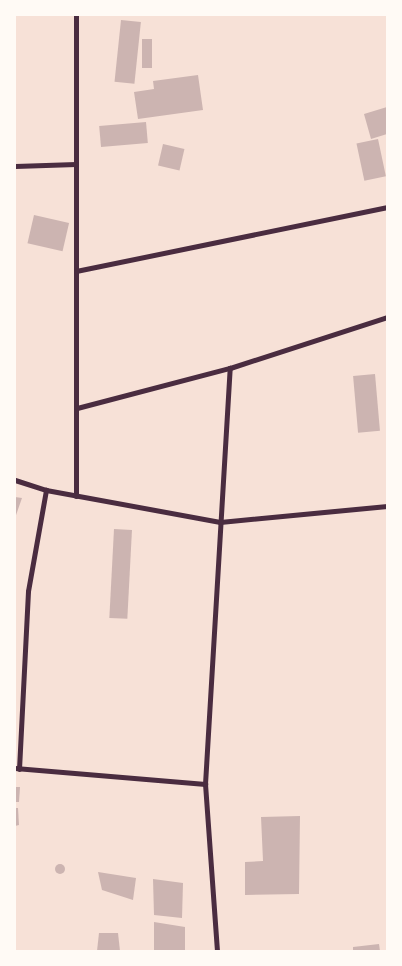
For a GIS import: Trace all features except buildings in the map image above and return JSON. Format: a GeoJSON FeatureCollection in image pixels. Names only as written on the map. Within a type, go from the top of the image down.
{"type":"FeatureCollection","features":[{"type":"Feature","properties":{"kind":"street"},"geometry":{"type":"LineString","coordinates":[[76,15],[76,496]]}},
{"type":"Feature","properties":{"kind":"street"},"geometry":{"type":"LineString","coordinates":[[15,166],[76,164]]}},
{"type":"Feature","properties":{"kind":"street"},"geometry":{"type":"LineString","coordinates":[[76,271],[387,207]]}},
{"type":"Feature","properties":{"kind":"street"},"geometry":{"type":"LineString","coordinates":[[77,408],[230,368],[387,317]]}},
{"type":"Feature","properties":{"kind":"street"},"geometry":{"type":"LineString","coordinates":[[217,951],[205,784],[230,368]]}},
{"type":"Feature","properties":{"kind":"street"},"geometry":{"type":"LineString","coordinates":[[15,480],[46,490],[220,522],[387,506]]}},
{"type":"Feature","properties":{"kind":"street"},"geometry":{"type":"LineString","coordinates":[[46,490],[28,591],[17,769],[205,784]]}}]}
